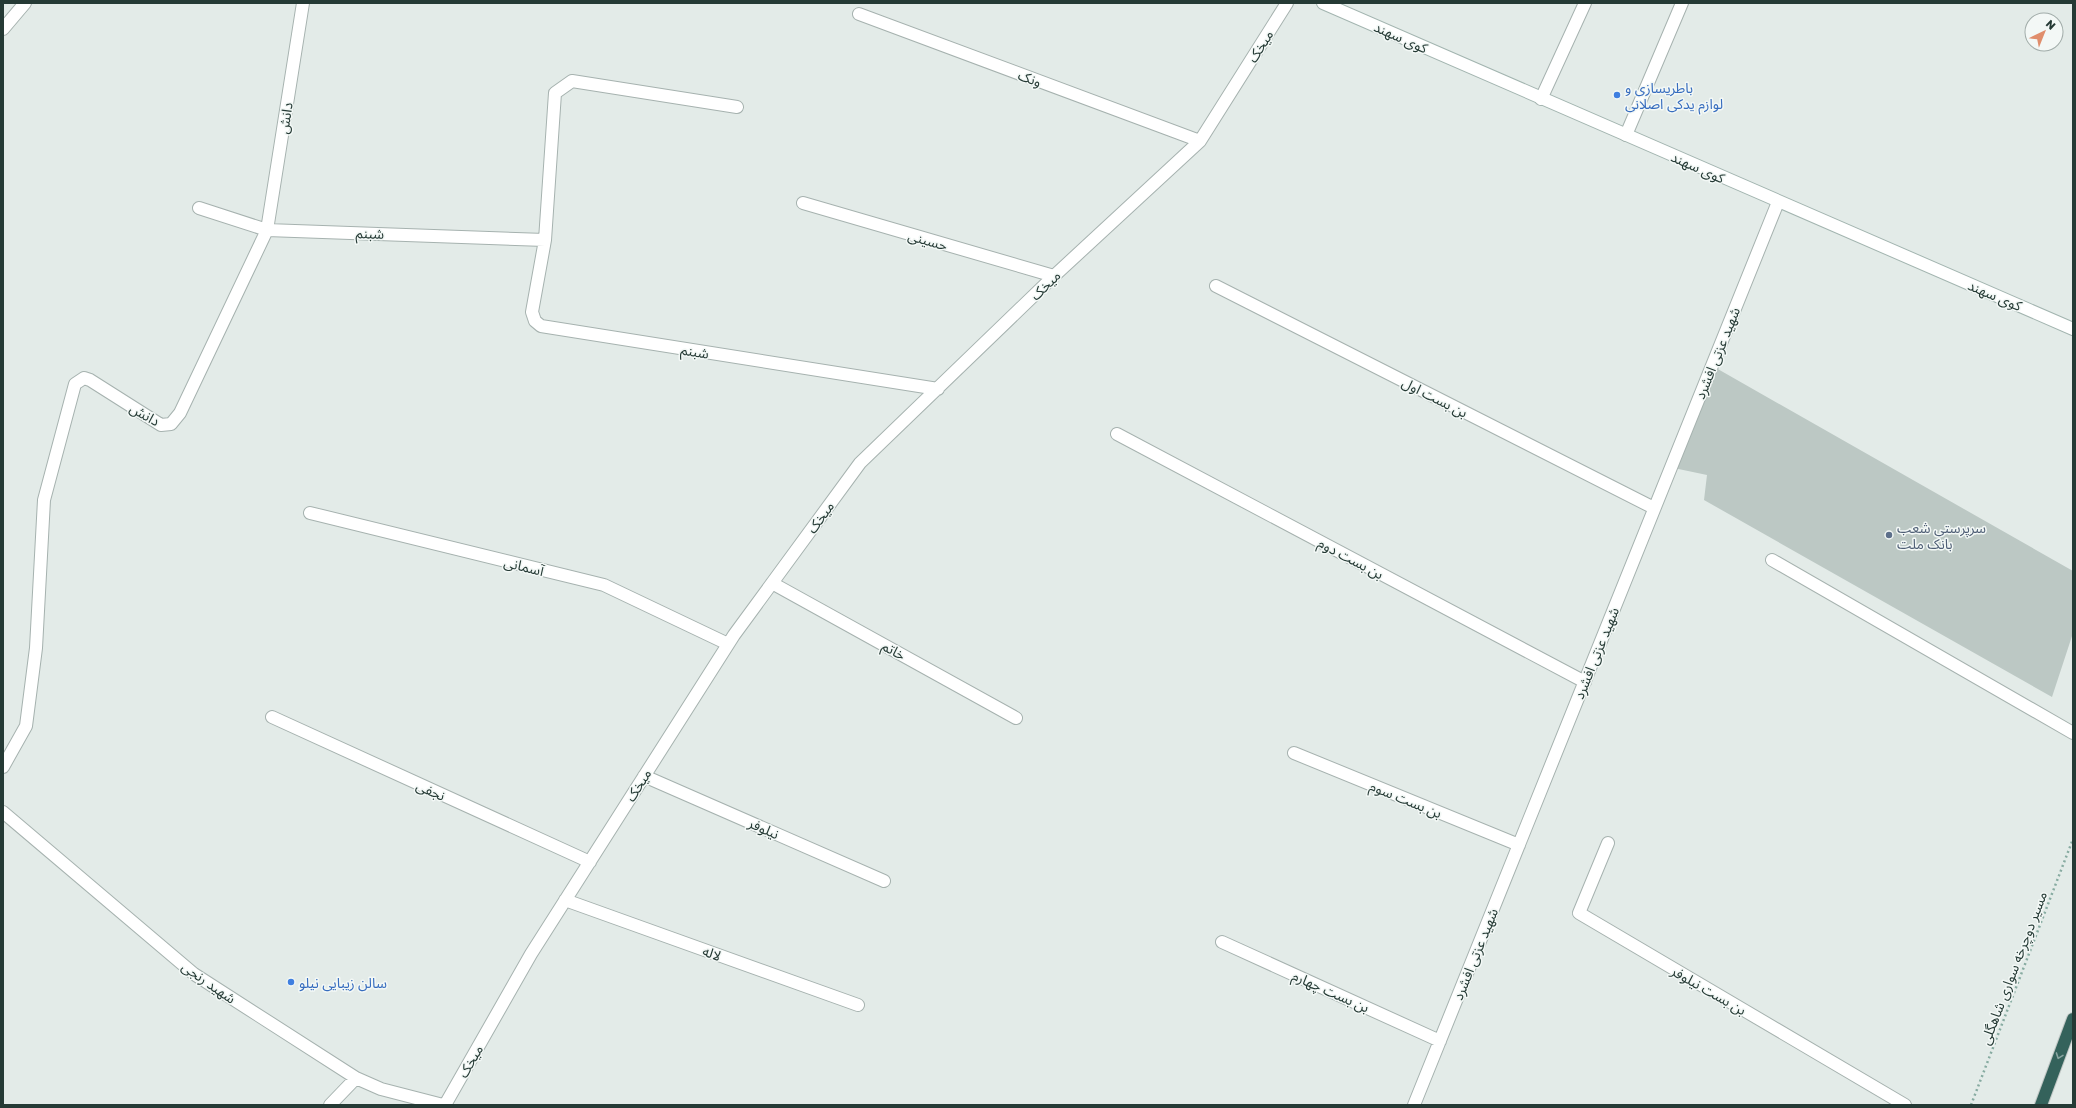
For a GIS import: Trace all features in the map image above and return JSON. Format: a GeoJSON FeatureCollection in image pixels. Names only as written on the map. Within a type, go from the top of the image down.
{"type":"FeatureCollection","features":[{"type":"Feature","properties":{"kind":"highway"},"geometry":{"type":"LineString","coordinates":[[2041,1105],[2073,1019]]}},
{"type":"Feature","properties":{"kind":"street"},"geometry":{"type":"LineString","coordinates":[[3,30],[25,3]]}},
{"type":"Feature","properties":{"kind":"street","name":"دانش"},"geometry":{"type":"LineString","coordinates":[[3,767],[26,726],[36,648],[44,500],[75,384],[84,378],[90,380],[161,425],[171,424],[180,413],[267,230],[303,3]]}},
{"type":"Feature","properties":{"kind":"street","name":"میخک"},"geometry":{"type":"LineString","coordinates":[[444,1105],[531,954],[728,644],[860,463],[1054,276],[1200,141],[1287,3]]}},
{"type":"Feature","properties":{"kind":"street","name":"کوی سهند"},"geometry":{"type":"LineString","coordinates":[[1323,3],[2073,329]]}},
{"type":"Feature","properties":{"kind":"street"},"geometry":{"type":"LineString","coordinates":[[1541,99],[1585,3]]}},
{"type":"Feature","properties":{"kind":"street"},"geometry":{"type":"LineString","coordinates":[[1626,135],[1682,3]]}},
{"type":"Feature","properties":{"kind":"street","name":"ونک"},"geometry":{"type":"LineString","coordinates":[[859,14],[1200,141]]}},
{"type":"Feature","properties":{"kind":"street","name":"شبنم"},"geometry":{"type":"LineString","coordinates":[[737,107],[572,81],[555,93],[545,240],[532,312],[535,321],[542,326],[938,389]]}},
{"type":"Feature","properties":{"kind":"street","name":"شهید عزتی افشرد"},"geometry":{"type":"LineString","coordinates":[[1414,1105],[1778,202]]}},
{"type":"Feature","properties":{"kind":"street","name":"حسینی"},"geometry":{"type":"LineString","coordinates":[[803,203],[1054,276]]}},
{"type":"Feature","properties":{"kind":"street","name":"شبنم"},"geometry":{"type":"LineString","coordinates":[[199,208],[267,230],[545,240]]}},
{"type":"Feature","properties":{"kind":"street","name":"بن بست اول"},"geometry":{"type":"LineString","coordinates":[[1216,286],[1654,508]]}},
{"type":"Feature","properties":{"kind":"street","name":"بن بست دوم"},"geometry":{"type":"LineString","coordinates":[[1117,434],[1584,682]]}},
{"type":"Feature","properties":{"kind":"street","name":"آسمانی"},"geometry":{"type":"LineString","coordinates":[[310,513],[604,585],[728,644]]}},
{"type":"Feature","properties":{"kind":"street"},"geometry":{"type":"LineString","coordinates":[[1772,560],[2073,733]]}},
{"type":"Feature","properties":{"kind":"street","name":"خاتم"},"geometry":{"type":"LineString","coordinates":[[772,583],[1016,718]]}},
{"type":"Feature","properties":{"kind":"street","name":"نجفی"},"geometry":{"type":"LineString","coordinates":[[272,718],[590,862]]}},
{"type":"Feature","properties":{"kind":"street","name":"بن بست سوم"},"geometry":{"type":"LineString","coordinates":[[1294,753],[1519,845]]}},
{"type":"Feature","properties":{"kind":"street","name":"نیلوفر"},"geometry":{"type":"LineString","coordinates":[[644,776],[884,881]]}},
{"type":"Feature","properties":{"kind":"street","name":"شهید رنجی"},"geometry":{"type":"LineString","coordinates":[[3,812],[194,974],[356,1078],[381,1089],[444,1105]]}},
{"type":"Feature","properties":{"kind":"street","name":"بن بست نیلوفر"},"geometry":{"type":"LineString","coordinates":[[1608,843],[1579,913],[1906,1105]]}},
{"type":"Feature","properties":{"kind":"street","name":"لاله"},"geometry":{"type":"LineString","coordinates":[[565,900],[858,1005]]}},
{"type":"Feature","properties":{"kind":"street","name":"بن بست چهارم"},"geometry":{"type":"LineString","coordinates":[[1222,942],[1440,1041]]}},
{"type":"Feature","properties":{"kind":"street"},"geometry":{"type":"LineString","coordinates":[[330,1105],[356,1078]]}},
{"type":"Feature","properties":{"kind":"path","name":"مسیر دوچرخه سواری شاهگلی"},"geometry":{"type":"LineString","coordinates":[[1971,1105],[2073,839]]}},
{"type":"Feature","properties":{"kind":"building","name":"سرپرستی شعب بانک ملت"},"geometry":{"type":"Polygon","coordinates":[[[1709,364],[2073,571],[2073,633],[2052,697],[1704,500],[1707,475],[1669,467],[1709,364]]]}},
{"type":"Feature","properties":{"kind":"place","name":"باطریسازی و لوازم یدکی اصلانی"},"geometry":{"type":"Point","coordinates":[1617,95]}},
{"type":"Feature","properties":{"kind":"place","name":"سرپرستی شعب بانک ملت"},"geometry":{"type":"Point","coordinates":[1889,535]}},
{"type":"Feature","properties":{"kind":"place","name":"سالن زیبایی نیلو"},"geometry":{"type":"Point","coordinates":[291,982]}}]}
